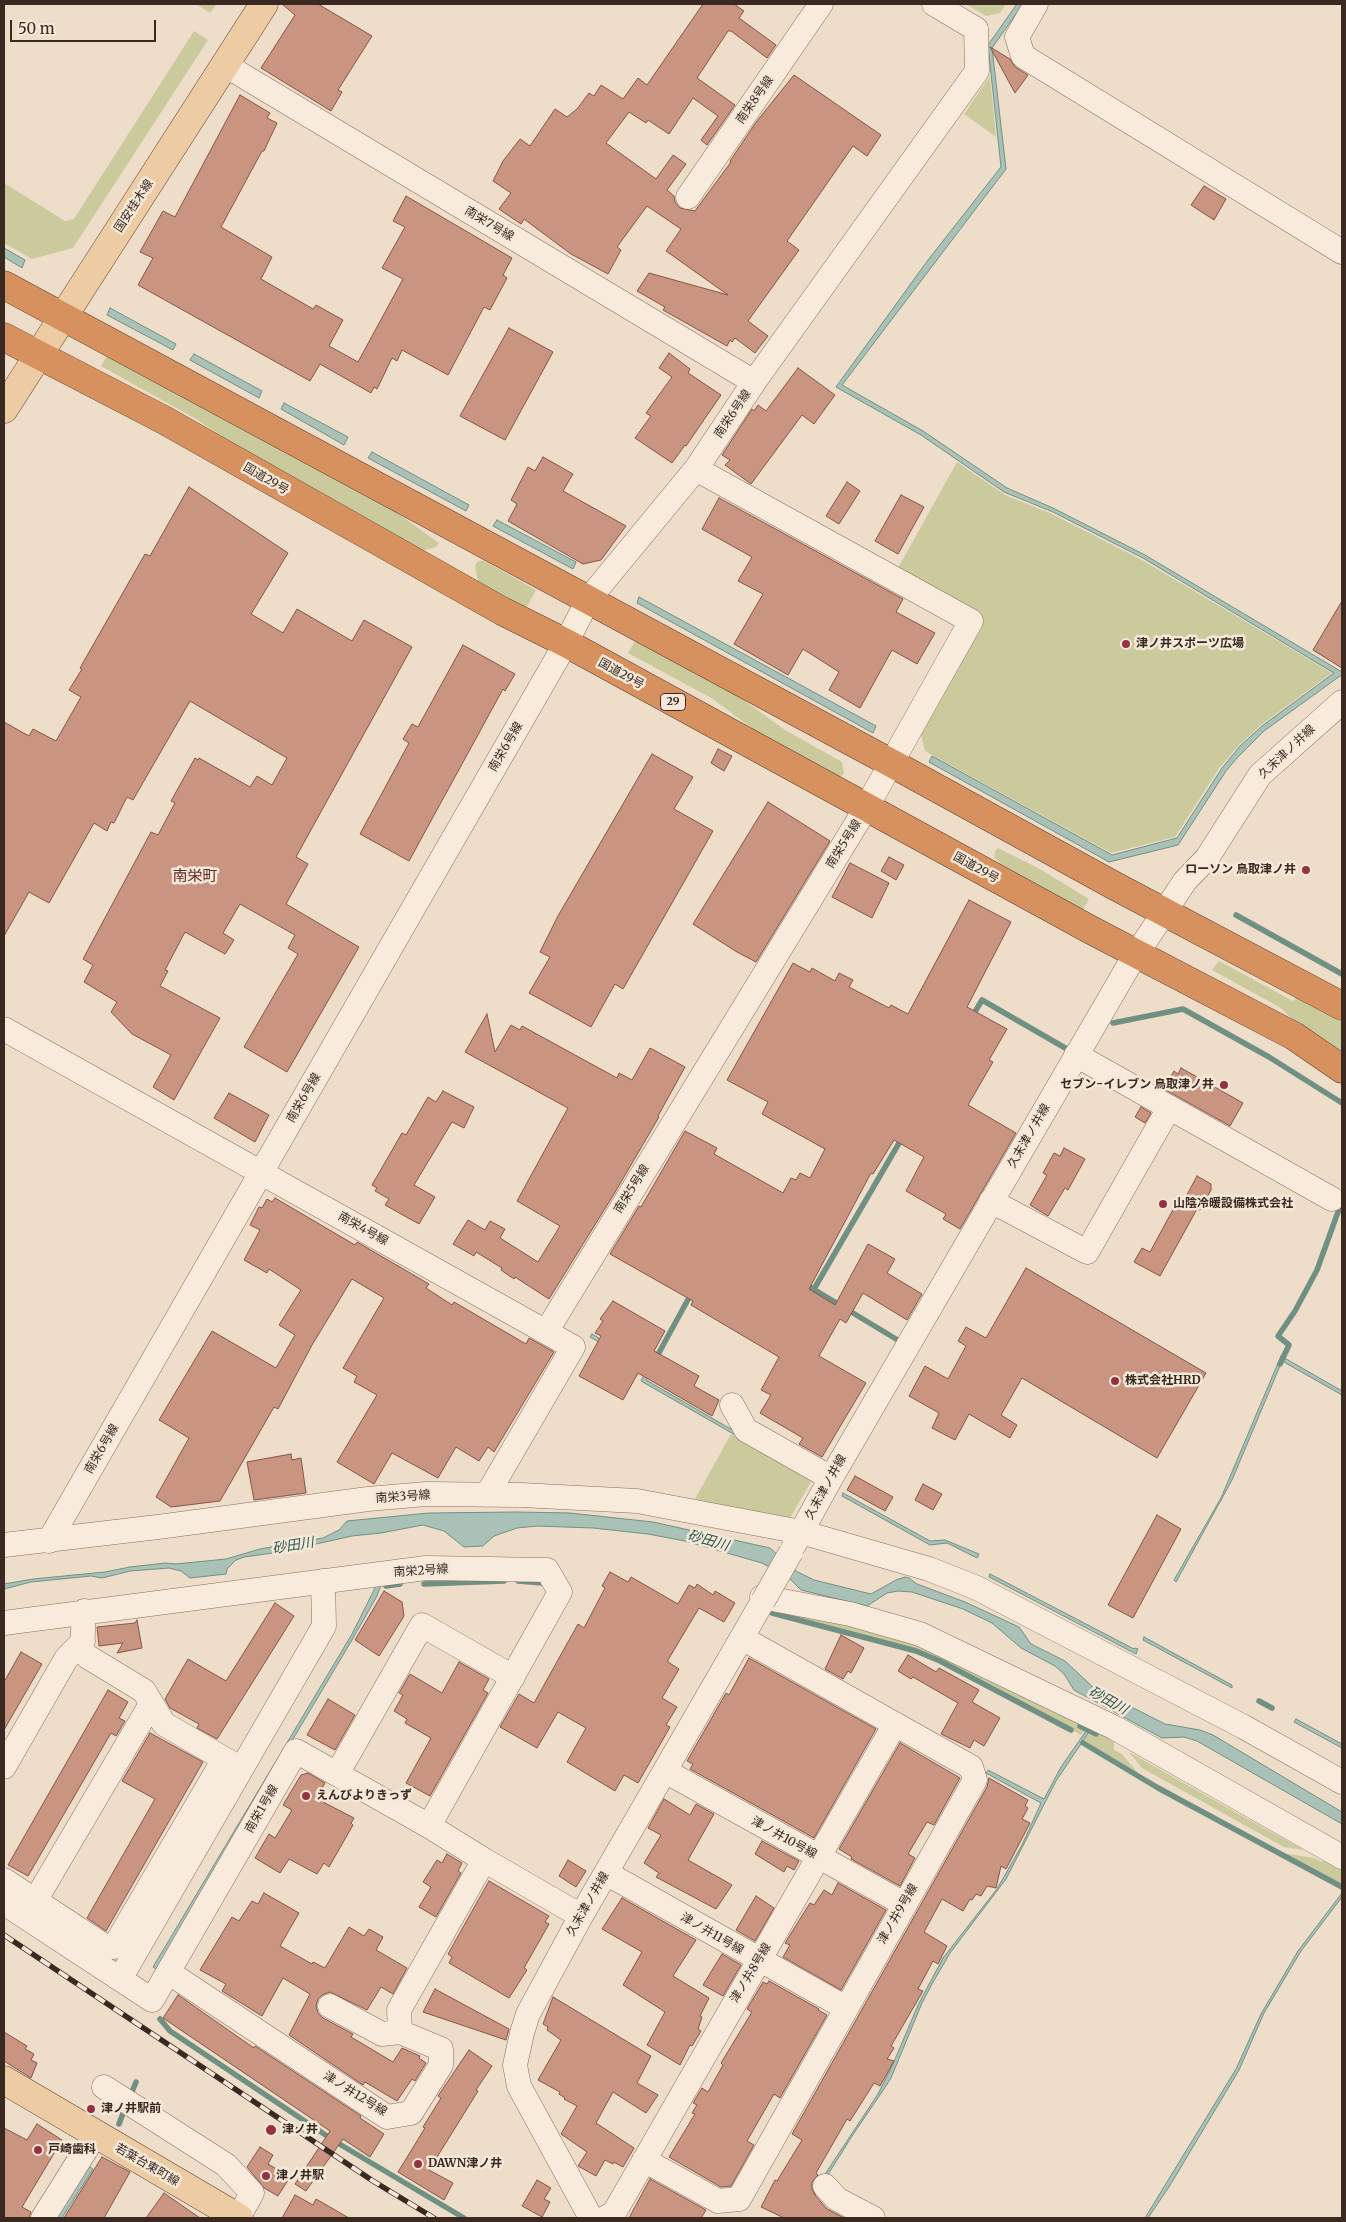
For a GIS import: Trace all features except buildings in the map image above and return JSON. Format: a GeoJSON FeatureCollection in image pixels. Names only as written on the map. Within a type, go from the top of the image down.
{"type":"FeatureCollection","features":[{"type":"Feature","properties":{"kind":"highway"},"geometry":{"type":"LineString","coordinates":[[4,285],[1164,912],[1342,1006]]}},
{"type":"Feature","properties":{"kind":"highway","name":"国道29号"},"geometry":{"type":"LineString","coordinates":[[4,337],[164,420],[502,611],[1137,954],[1294,1036],[1342,1069]]}},
{"type":"Feature","properties":{"kind":"main road","name":"国安桂木線"},"geometry":{"type":"LineString","coordinates":[[4,409],[264,4]]}},
{"type":"Feature","properties":{"kind":"main road","name":"若葉台東町線"},"geometry":{"type":"LineString","coordinates":[[4,2080],[238,2218]]}},
{"type":"Feature","properties":{"kind":"street","name":"南栄8号線"},"geometry":{"type":"LineString","coordinates":[[688,197],[821,4]]}},
{"type":"Feature","properties":{"kind":"street","name":"南栄6号線"},"geometry":{"type":"LineString","coordinates":[[49,1541],[566,644],[588,600],[696,469],[754,382],[977,71],[976,29],[934,4]]}},
{"type":"Feature","properties":{"kind":"street"},"geometry":{"type":"LineString","coordinates":[[1036,4],[1017,37],[1023,56],[1342,252]]}},
{"type":"Feature","properties":{"kind":"street","name":"南栄7号線"},"geometry":{"type":"LineString","coordinates":[[225,65],[754,382]]}},
{"type":"Feature","properties":{"kind":"street","name":"南栄5号線"},"geometry":{"type":"LineString","coordinates":[[546,1332],[893,764],[971,621],[696,469]]}},
{"type":"Feature","properties":{"kind":"street","name":"久末津ノ井線"},"geometry":{"type":"LineString","coordinates":[[591,2218],[522,2094],[515,2065],[528,2014],[664,1771],[742,1638],[830,1478],[1137,954],[1185,881],[1207,858],[1260,775],[1342,702]]}},
{"type":"Feature","properties":{"kind":"street","name":"南栄4号線"},"geometry":{"type":"LineString","coordinates":[[4,1029],[573,1347],[487,1495]]}},
{"type":"Feature","properties":{"kind":"street"},"geometry":{"type":"LineString","coordinates":[[1076,1056],[1332,1199]]}},
{"type":"Feature","properties":{"kind":"street"},"geometry":{"type":"LineString","coordinates":[[992,1201],[1087,1252],[1169,1108]]}},
{"type":"Feature","properties":{"kind":"street"},"geometry":{"type":"LineString","coordinates":[[732,1405],[746,1430],[830,1478]]}},
{"type":"Feature","properties":{"kind":"street","name":"南栄3号線"},"geometry":{"type":"LineString","coordinates":[[4,1545],[426,1494],[637,1501],[796,1542],[929,1569],[978,1588],[1244,1727],[1342,1782]]}},
{"type":"Feature","properties":{"kind":"street","name":"南栄2号線"},"geometry":{"type":"LineString","coordinates":[[4,1623],[84,1611],[426,1568],[547,1570],[560,1592],[429,1826]]}},
{"type":"Feature","properties":{"kind":"street"},"geometry":{"type":"LineString","coordinates":[[4,1880],[106,1947],[114,1948],[324,1626],[323,1581]]}},
{"type":"Feature","properties":{"kind":"street"},"geometry":{"type":"LineString","coordinates":[[763,1599],[850,1614],[920,1634],[1115,1728],[1342,1856]]}},
{"type":"Feature","properties":{"kind":"street"},"geometry":{"type":"LineString","coordinates":[[84,1611],[82,1651],[88,1658],[144,1691],[164,1724],[233,1763]]}},
{"type":"Feature","properties":{"kind":"street"},"geometry":{"type":"LineString","coordinates":[[337,1774],[422,1625],[513,1677]]}},
{"type":"Feature","properties":{"kind":"street","name":"津ノ井9号線"},"geometry":{"type":"LineString","coordinates":[[644,2160],[718,2202],[739,2199],[904,1904],[976,1780],[971,1767],[742,1638]]}},
{"type":"Feature","properties":{"kind":"street"},"geometry":{"type":"LineString","coordinates":[[4,1766],[66,1659],[82,1641]]}},
{"type":"Feature","properties":{"kind":"street"},"geometry":{"type":"LineString","coordinates":[[35,1901],[151,1704]]}},
{"type":"Feature","properties":{"kind":"street","name":"津ノ井8号線"},"geometry":{"type":"LineString","coordinates":[[605,2218],[614,2212],[895,1724]]}},
{"type":"Feature","properties":{"kind":"street","name":"南栄1号線"},"geometry":{"type":"LineString","coordinates":[[4,1903],[152,2000],[296,1751],[582,1916]]}},
{"type":"Feature","properties":{"kind":"street"},"geometry":{"type":"LineString","coordinates":[[120,1979],[233,1763]]}},
{"type":"Feature","properties":{"kind":"street","name":"津ノ井10号線"},"geometry":{"type":"LineString","coordinates":[[664,1771],[904,1904]]}},
{"type":"Feature","properties":{"kind":"street"},"geometry":{"type":"LineString","coordinates":[[330,2006],[382,2034],[400,2032],[399,2010],[484,1860]]}},
{"type":"Feature","properties":{"kind":"street","name":"津ノ井11号線"},"geometry":{"type":"LineString","coordinates":[[606,1873],[759,1961],[846,2008]]}},
{"type":"Feature","properties":{"kind":"street","name":"津ノ井12号線"},"geometry":{"type":"LineString","coordinates":[[168,1972],[387,2117],[411,2113],[441,2065],[441,2049],[400,2032]]}},
{"type":"Feature","properties":{"kind":"street"},"geometry":{"type":"LineString","coordinates":[[104,2087],[226,2165],[252,2193],[238,2218]]}},
{"type":"Feature","properties":{"kind":"street"},"geometry":{"type":"LineString","coordinates":[[43,2218],[96,2135]]}},
{"type":"Feature","properties":{"kind":"street"},"geometry":{"type":"LineString","coordinates":[[825,2186],[838,2199],[873,2218]]}},
{"type":"Feature","properties":{"kind":"green space"},"geometry":{"type":"Polygon","coordinates":[[[196,4],[217,4],[210,13],[196,4]]]}},
{"type":"Feature","properties":{"kind":"green space"},"geometry":{"type":"Polygon","coordinates":[[[966,4],[1006,4],[1000,13],[986,16],[966,4]]]}},
{"type":"Feature","properties":{"kind":"green space"},"geometry":{"type":"Polygon","coordinates":[[[194,31],[208,40],[73,248],[32,259],[4,243],[4,183],[65,221],[74,219],[194,31]]]}},
{"type":"Feature","properties":{"kind":"green space"},"geometry":{"type":"Polygon","coordinates":[[[990,76],[996,137],[964,114],[990,76]]]}},
{"type":"Feature","properties":{"kind":"green space"},"geometry":{"type":"Polygon","coordinates":[[[109,352],[378,499],[439,543],[436,547],[421,551],[229,441],[196,419],[101,366],[109,352]]]}},
{"type":"Feature","properties":{"kind":"green space","name":"津ノ井スポーツ広場"},"geometry":{"type":"Polygon","coordinates":[[[957,462],[1005,495],[1052,514],[1142,560],[1332,673],[1262,724],[1239,745],[1220,767],[1175,837],[1111,853],[925,751],[920,730],[982,616],[897,570],[957,462]]]}},
{"type":"Feature","properties":{"kind":"green space"},"geometry":{"type":"Polygon","coordinates":[[[483,560],[536,590],[524,612],[479,587],[475,566],[477,562],[483,560]]]}},
{"type":"Feature","properties":{"kind":"green space"},"geometry":{"type":"Polygon","coordinates":[[[635,641],[724,686],[785,730],[842,762],[844,774],[839,777],[784,749],[713,699],[628,653],[635,641]]]}},
{"type":"Feature","properties":{"kind":"green space"},"geometry":{"type":"Polygon","coordinates":[[[998,848],[1038,868],[1089,899],[1082,911],[1001,864],[994,857],[995,851],[998,848]]]}},
{"type":"Feature","properties":{"kind":"green space"},"geometry":{"type":"Polygon","coordinates":[[[1219,961],[1293,1001],[1300,995],[1342,1018],[1342,1055],[1291,1018],[1281,1008],[1212,970],[1219,961]]]}},
{"type":"Feature","properties":{"kind":"green space"},"geometry":{"type":"Polygon","coordinates":[[[731,1434],[812,1480],[790,1518],[787,1520],[695,1499],[731,1434]]]}},
{"type":"Feature","properties":{"kind":"green space"},"geometry":{"type":"Polygon","coordinates":[[[772,1606],[922,1640],[1114,1735],[1114,1750],[1122,1754],[1138,1773],[1282,1853],[1314,1858],[1322,1862],[1326,1858],[1342,1865],[1342,1887],[1136,1774],[1083,1742],[1090,1732],[1085,1729],[1081,1735],[998,1690],[915,1649],[769,1611],[772,1606]]]}},
{"type":"Feature","properties":{"kind":"green space"},"geometry":{"type":"Polygon","coordinates":[[[1129,1752],[1304,1850],[1284,1847],[1142,1768],[1129,1752]]]}},
{"type":"Feature","properties":{"kind":"water"},"geometry":{"type":"Polygon","coordinates":[[[1017,4],[1023,4],[992,48],[1006,169],[842,385],[923,431],[1007,488],[1055,509],[1145,555],[1342,672],[1342,677],[1340,676],[1264,731],[1238,757],[1226,771],[1178,845],[1109,862],[929,762],[932,756],[1112,855],[1177,838],[1222,768],[1240,746],[1262,726],[1334,673],[1143,558],[1053,512],[1004,492],[921,435],[836,387],[928,260],[1001,167],[988,45],[1017,4]]]}},
{"type":"Feature","properties":{"kind":"water"},"geometry":{"type":"Polygon","coordinates":[[[4,248],[25,260],[22,268],[4,257],[4,248]]]}},
{"type":"Feature","properties":{"kind":"water"},"geometry":{"type":"Polygon","coordinates":[[[110,308],[176,344],[173,350],[107,315],[110,308]]]}},
{"type":"Feature","properties":{"kind":"water"},"geometry":{"type":"Polygon","coordinates":[[[194,354],[262,391],[259,398],[190,360],[194,354]]]}},
{"type":"Feature","properties":{"kind":"water"},"geometry":{"type":"Polygon","coordinates":[[[284,403],[348,437],[344,445],[281,409],[284,403]]]}},
{"type":"Feature","properties":{"kind":"water"},"geometry":{"type":"Polygon","coordinates":[[[372,452],[469,505],[466,511],[368,458],[372,452]]]}},
{"type":"Feature","properties":{"kind":"water"},"geometry":{"type":"Polygon","coordinates":[[[497,520],[576,562],[573,569],[493,526],[497,520]]]}},
{"type":"Feature","properties":{"kind":"water"},"geometry":{"type":"Polygon","coordinates":[[[639,597],[876,726],[873,733],[637,603],[639,597]]]}},
{"type":"Feature","properties":{"kind":"water"},"geometry":{"type":"Polygon","coordinates":[[[592,1334],[652,1369],[646,1380],[814,1477],[812,1479],[641,1381],[647,1369],[590,1337],[592,1334]]]}},
{"type":"Feature","properties":{"kind":"water"},"geometry":{"type":"Polygon","coordinates":[[[1281,1356],[1342,1391],[1342,1395],[1282,1361],[1232,1480],[1176,1582],[1174,1580],[1221,1498],[1281,1356]]]}},
{"type":"Feature","properties":{"kind":"water"},"geometry":{"type":"Polygon","coordinates":[[[843,1493],[930,1541],[945,1540],[979,1554],[977,1558],[947,1543],[930,1545],[842,1496],[843,1493]]]}},
{"type":"Feature","properties":{"kind":"water","name":"砂田川"},"geometry":{"type":"Polygon","coordinates":[[[429,1513],[570,1513],[653,1522],[770,1548],[796,1571],[814,1580],[871,1594],[896,1580],[905,1577],[909,1578],[917,1584],[965,1602],[1019,1627],[1031,1644],[1065,1661],[1094,1688],[1165,1724],[1200,1730],[1213,1735],[1342,1812],[1342,1824],[1197,1741],[1184,1737],[1162,1738],[1074,1690],[1064,1674],[1055,1666],[1021,1648],[992,1623],[963,1609],[912,1592],[898,1591],[887,1593],[867,1606],[801,1590],[790,1579],[762,1563],[685,1541],[648,1534],[593,1528],[537,1526],[517,1528],[494,1536],[483,1546],[464,1547],[444,1531],[423,1525],[352,1536],[280,1552],[244,1557],[236,1560],[227,1569],[226,1574],[190,1578],[181,1571],[169,1568],[130,1571],[102,1578],[91,1576],[31,1582],[4,1589],[4,1584],[33,1579],[105,1572],[165,1563],[176,1564],[226,1559],[260,1549],[323,1538],[339,1530],[347,1521],[429,1513]]]}},
{"type":"Feature","properties":{"kind":"water"},"geometry":{"type":"Polygon","coordinates":[[[990,1574],[1134,1649],[1138,1649],[1136,1654],[989,1577],[990,1574]]]}},
{"type":"Feature","properties":{"kind":"water"},"geometry":{"type":"Polygon","coordinates":[[[377,1584],[381,1585],[377,1596],[352,1640],[156,1969],[153,1967],[352,1634],[377,1584]]]}},
{"type":"Feature","properties":{"kind":"water"},"geometry":{"type":"Polygon","coordinates":[[[1144,1637],[1232,1685],[1232,1688],[1143,1640],[1144,1637]]]}},
{"type":"Feature","properties":{"kind":"water"},"geometry":{"type":"Polygon","coordinates":[[[1296,1719],[1342,1744],[1342,1748],[1294,1722],[1296,1719]]]}},
{"type":"Feature","properties":{"kind":"water"},"geometry":{"type":"Polygon","coordinates":[[[1086,1731],[1089,1732],[1056,1781],[1006,1879],[950,1953],[932,1984],[922,2003],[891,2078],[805,2211],[800,2218],[796,2218],[878,2094],[919,2003],[943,1958],[997,1889],[1022,1845],[1041,1803],[986,1773],[988,1770],[1044,1799],[1061,1767],[1086,1731]]]}},
{"type":"Feature","properties":{"kind":"water"},"geometry":{"type":"Polygon","coordinates":[[[1342,1893],[1342,1897],[1301,1951],[1264,2013],[1239,2070],[1169,2187],[1148,2218],[1145,2218],[1236,2069],[1261,2014],[1298,1951],[1342,1893]]]}},
{"type":"Feature","properties":{"kind":"water"},"geometry":{"type":"Polygon","coordinates":[[[87,2165],[93,2169],[62,2218],[55,2218],[87,2165]]]}},
{"type":"Feature","properties":{"kind":"waterway"},"geometry":{"type":"LineString","coordinates":[[1236,915],[1342,974]]}},
{"type":"Feature","properties":{"kind":"waterway"},"geometry":{"type":"LineString","coordinates":[[972,1017],[982,1000],[1067,1049]]}},
{"type":"Feature","properties":{"kind":"waterway"},"geometry":{"type":"LineString","coordinates":[[1113,1023],[1183,1009],[1269,1057],[1342,1103]]}},
{"type":"Feature","properties":{"kind":"waterway"},"geometry":{"type":"LineString","coordinates":[[814,1289],[902,1138]]}},
{"type":"Feature","properties":{"kind":"waterway"},"geometry":{"type":"LineString","coordinates":[[1280,1364],[1289,1345],[1278,1336],[1295,1311],[1317,1270],[1342,1201]]}},
{"type":"Feature","properties":{"kind":"waterway"},"geometry":{"type":"LineString","coordinates":[[810,1287],[896,1339]]}},
{"type":"Feature","properties":{"kind":"waterway"},"geometry":{"type":"LineString","coordinates":[[655,1360],[691,1294]]}},
{"type":"Feature","properties":{"kind":"waterway"},"geometry":{"type":"LineString","coordinates":[[424,1584],[504,1581]]}},
{"type":"Feature","properties":{"kind":"waterway"},"geometry":{"type":"LineString","coordinates":[[518,1581],[542,1583]]}},
{"type":"Feature","properties":{"kind":"waterway"},"geometry":{"type":"LineString","coordinates":[[386,1586],[400,1584]]}},
{"type":"Feature","properties":{"kind":"waterway"},"geometry":{"type":"LineString","coordinates":[[772,1613],[916,1651],[940,1661],[1071,1730]]}},
{"type":"Feature","properties":{"kind":"waterway"},"geometry":{"type":"LineString","coordinates":[[1259,1701],[1272,1708]]}},
{"type":"Feature","properties":{"kind":"waterway"},"geometry":{"type":"LineString","coordinates":[[1080,1726],[1096,1734]]}},
{"type":"Feature","properties":{"kind":"waterway"},"geometry":{"type":"LineString","coordinates":[[1083,1743],[1158,1788],[1342,1887]]}},
{"type":"Feature","properties":{"kind":"waterway"},"geometry":{"type":"LineString","coordinates":[[160,2019],[170,2031],[336,2142],[464,2218]]}},
{"type":"Feature","properties":{"kind":"waterway"},"geometry":{"type":"LineString","coordinates":[[132,2092],[136,2082]]}},
{"type":"Feature","properties":{"kind":"waterway"},"geometry":{"type":"LineString","coordinates":[[119,2124],[125,2108]]}},
{"type":"Feature","properties":{"kind":"railway"},"geometry":{"type":"LineString","coordinates":[[4,1935],[373,2181],[434,2218]]}},
{"type":"Feature","properties":{"kind":"place","name":"津ノ井スポーツ広場"},"geometry":{"type":"Point","coordinates":[1126,644]}},
{"type":"Feature","properties":{"kind":"place","name":"ローソン 鳥取津ノ井"},"geometry":{"type":"Point","coordinates":[1306,870]}},
{"type":"Feature","properties":{"kind":"place","name":"セブン-イレブン 鳥取津ノ井"},"geometry":{"type":"Point","coordinates":[1224,1085]}},
{"type":"Feature","properties":{"kind":"place","name":"山陰冷暖設備株式会社"},"geometry":{"type":"Point","coordinates":[1163,1204]}},
{"type":"Feature","properties":{"kind":"place","name":"株式会社HRD"},"geometry":{"type":"Point","coordinates":[1115,1381]}},
{"type":"Feature","properties":{"kind":"place","name":"えんびよりきっず"},"geometry":{"type":"Point","coordinates":[306,1796]}},
{"type":"Feature","properties":{"kind":"place","name":"津ノ井駅前"},"geometry":{"type":"Point","coordinates":[91,2109]}},
{"type":"Feature","properties":{"kind":"place","name":"津ノ井"},"geometry":{"type":"Point","coordinates":[271,2130]}},
{"type":"Feature","properties":{"kind":"place","name":"戸崎歯科"},"geometry":{"type":"Point","coordinates":[38,2150]}},
{"type":"Feature","properties":{"kind":"place","name":"DAWN津ノ井"},"geometry":{"type":"Point","coordinates":[418,2164]}},
{"type":"Feature","properties":{"kind":"place","name":"津ノ井駅"},"geometry":{"type":"Point","coordinates":[266,2176]}},
{"type":"Feature","properties":{"kind":"district","name":"南栄町"},"geometry":{"type":"Point","coordinates":[195,877]}}]}
